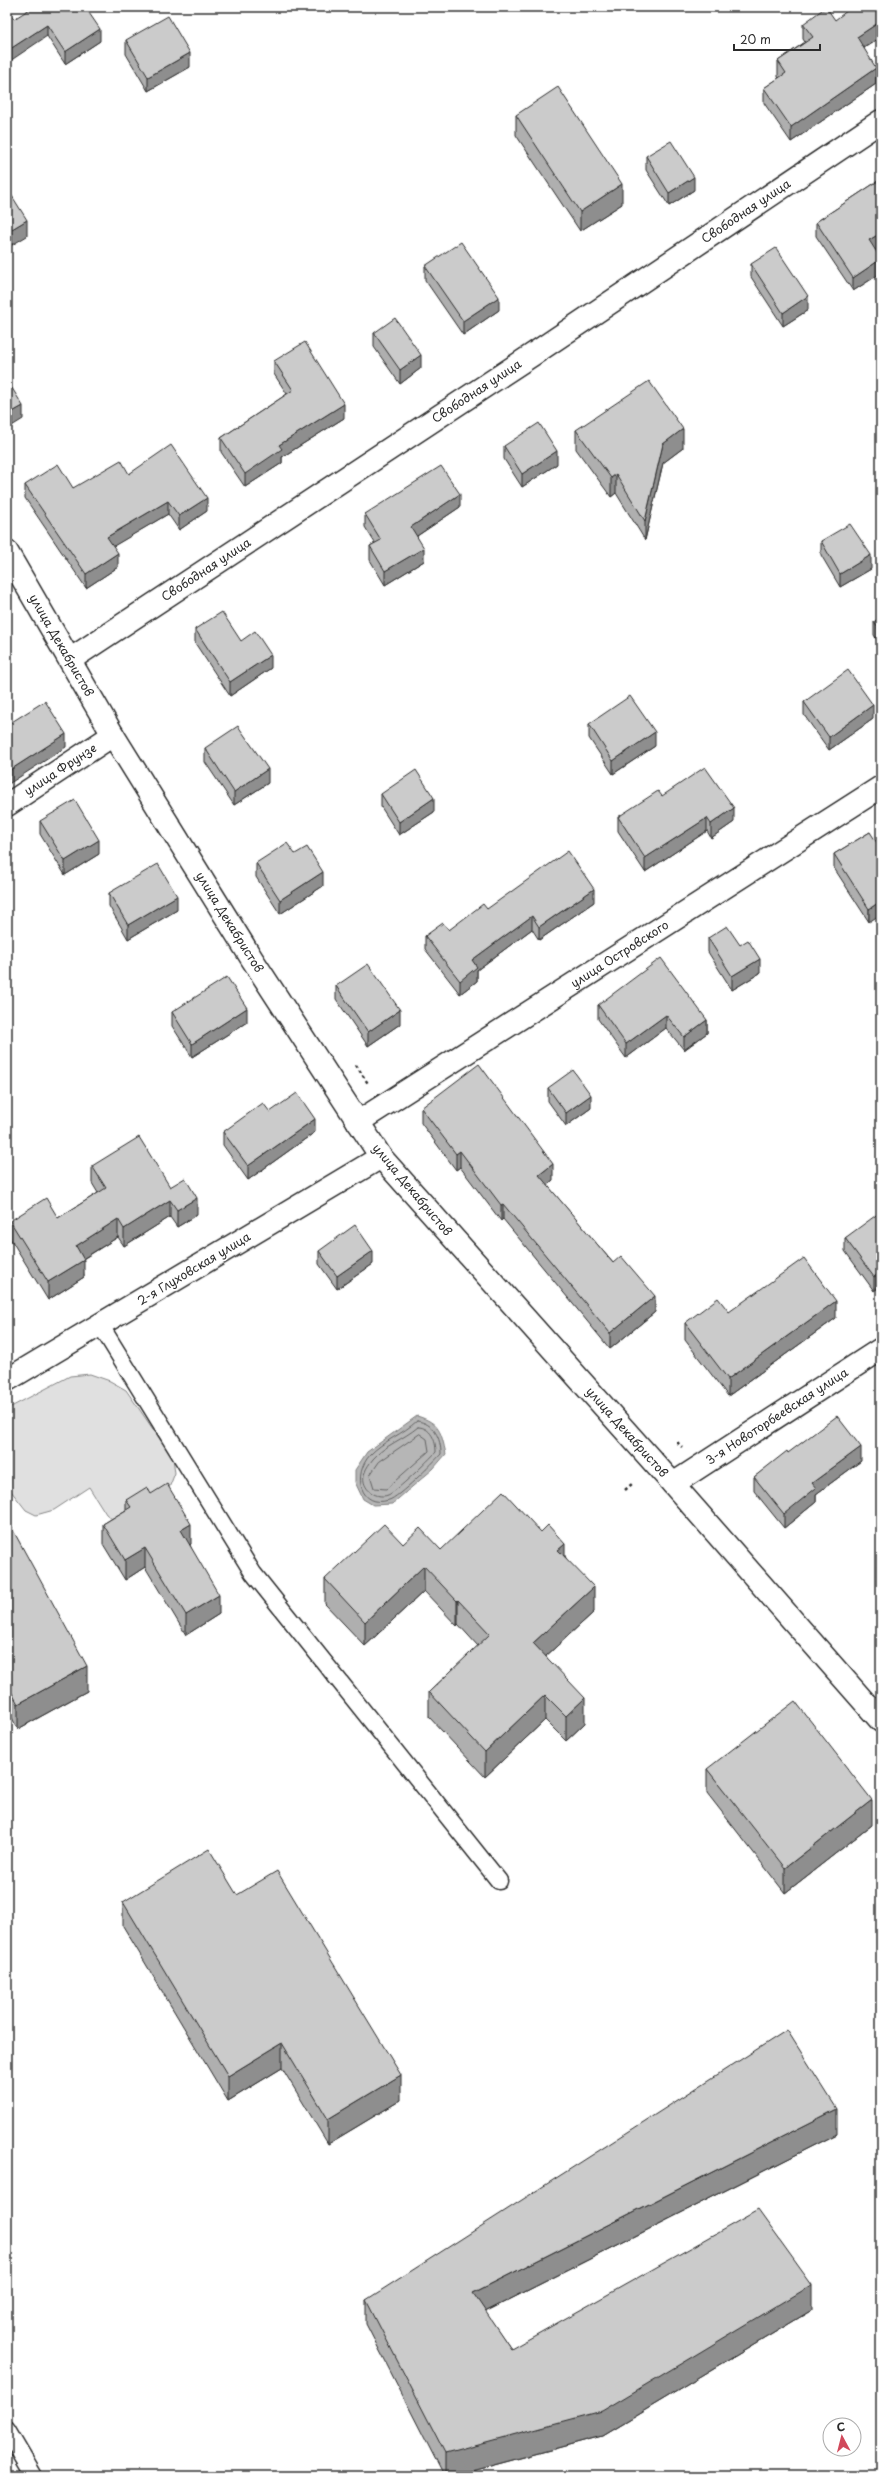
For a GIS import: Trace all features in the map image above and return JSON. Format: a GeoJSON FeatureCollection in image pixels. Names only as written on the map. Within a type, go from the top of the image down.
{"type":"FeatureCollection","features":[{"type":"Feature","properties":{"kind":"main road","name":"Свободная улица"},"geometry":{"type":"LineString","coordinates":[[71,659],[512,369],[881,121]]}},
{"type":"Feature","properties":{"kind":"main road","name":"улица Декабристов"},"geometry":{"type":"LineString","coordinates":[[7,552],[71,659],[113,734],[252,959],[381,1157],[673,1484],[881,1721]]}},
{"type":"Feature","properties":{"kind":"main road","name":"улица Фрунзе"},"geometry":{"type":"LineString","coordinates":[[7,805],[113,734]]}},
{"type":"Feature","properties":{"kind":"main road","name":"улица Островского"},"geometry":{"type":"LineString","coordinates":[[358,1122],[881,787]]}},
{"type":"Feature","properties":{"kind":"main road","name":"2-я Глуховская улица"},"geometry":{"type":"LineString","coordinates":[[7,1380],[101,1326],[381,1157]]}},
{"type":"Feature","properties":{"kind":"main road","name":"3-я Новоторбеевская улица"},"geometry":{"type":"LineString","coordinates":[[673,1484],[881,1349]]}},
{"type":"Feature","properties":{"kind":"lane"},"geometry":{"type":"LineString","coordinates":[[101,1326],[253,1573],[499,1882]]}},
{"type":"Feature","properties":{"kind":"lane"},"geometry":{"type":"LineString","coordinates":[[7,2430],[34,2476]]}},
{"type":"Feature","properties":{"kind":"path"},"geometry":{"type":"LineString","coordinates":[[625,1490],[633,1483]]}},
{"type":"Feature","properties":{"kind":"shaded area"},"geometry":{"type":"Polygon","coordinates":[[[90,1374],[110,1381],[126,1390],[173,1458],[175,1473],[169,1488],[113,1520],[106,1514],[89,1487],[54,1510],[36,1515],[26,1510],[7,1486],[7,1409],[70,1376],[90,1374]]]}},
{"type":"Feature","properties":{"kind":"water"},"geometry":{"type":"Polygon","coordinates":[[[417,1416],[435,1425],[441,1434],[446,1454],[433,1469],[392,1504],[373,1505],[363,1499],[355,1482],[355,1470],[367,1452],[417,1416]]]}},
{"type":"Feature","properties":{"kind":"building"},"geometry":{"type":"Polygon","coordinates":[[[33,7],[85,7],[100,29],[65,52],[47,25],[7,51],[7,11],[14,19],[33,7]]]}},
{"type":"Feature","properties":{"kind":"building"},"geometry":{"type":"Polygon","coordinates":[[[826,7],[835,20],[852,7],[881,7],[881,21],[857,37],[876,68],[791,127],[764,88],[786,73],[778,61],[813,37],[803,24],[826,7]]]}},
{"type":"Feature","properties":{"kind":"building"},"geometry":{"type":"Polygon","coordinates":[[[168,16],[190,53],[148,77],[126,40],[168,16]]]}},
{"type":"Feature","properties":{"kind":"building"},"geometry":{"type":"Polygon","coordinates":[[[558,87],[622,184],[580,212],[516,115],[558,87]]]}},
{"type":"Feature","properties":{"kind":"building"},"geometry":{"type":"Polygon","coordinates":[[[671,141],[694,177],[669,193],[646,156],[671,141]]]}},
{"type":"Feature","properties":{"kind":"building"},"geometry":{"type":"Polygon","coordinates":[[[881,179],[881,233],[869,240],[881,259],[853,278],[816,222],[881,179]]]}},
{"type":"Feature","properties":{"kind":"building"},"geometry":{"type":"Polygon","coordinates":[[[7,188],[27,220],[7,232],[7,188]]]}},
{"type":"Feature","properties":{"kind":"building"},"geometry":{"type":"Polygon","coordinates":[[[461,242],[499,297],[463,321],[425,266],[461,242]]]}},
{"type":"Feature","properties":{"kind":"building"},"geometry":{"type":"Polygon","coordinates":[[[776,248],[808,296],[783,313],[751,264],[776,248]]]}},
{"type":"Feature","properties":{"kind":"building"},"geometry":{"type":"Polygon","coordinates":[[[395,318],[421,355],[400,370],[374,333],[395,318]]]}},
{"type":"Feature","properties":{"kind":"building"},"geometry":{"type":"Polygon","coordinates":[[[305,342],[344,404],[279,445],[282,449],[245,474],[221,438],[293,390],[274,361],[305,342]]]}},
{"type":"Feature","properties":{"kind":"building"},"geometry":{"type":"Polygon","coordinates":[[[7,380],[23,406],[7,415],[7,380]]]}},
{"type":"Feature","properties":{"kind":"building"},"geometry":{"type":"Polygon","coordinates":[[[649,381],[683,429],[663,444],[645,521],[616,474],[611,478],[576,430],[649,381]]]}},
{"type":"Feature","properties":{"kind":"building"},"geometry":{"type":"Polygon","coordinates":[[[539,423],[557,451],[522,474],[504,446],[539,423]]]}},
{"type":"Feature","properties":{"kind":"building"},"geometry":{"type":"Polygon","coordinates":[[[171,445],[207,498],[179,516],[168,501],[107,537],[118,553],[86,574],[25,485],[58,464],[73,488],[121,460],[129,474],[171,445]]]}},
{"type":"Feature","properties":{"kind":"building"},"geometry":{"type":"Polygon","coordinates":[[[441,466],[460,494],[411,527],[424,548],[385,571],[370,546],[381,540],[365,514],[441,466]]]}},
{"type":"Feature","properties":{"kind":"building"},"geometry":{"type":"Polygon","coordinates":[[[850,524],[871,555],[840,574],[821,541],[850,524]]]}},
{"type":"Feature","properties":{"kind":"building"},"geometry":{"type":"Polygon","coordinates":[[[222,612],[241,641],[255,631],[271,655],[230,682],[195,629],[222,612]]]}},
{"type":"Feature","properties":{"kind":"building"},"geometry":{"type":"Polygon","coordinates":[[[881,617],[881,633],[874,622],[881,617]]]}},
{"type":"Feature","properties":{"kind":"building"},"geometry":{"type":"Polygon","coordinates":[[[848,670],[873,705],[829,737],[804,702],[848,670]]]}},
{"type":"Feature","properties":{"kind":"building"},"geometry":{"type":"Polygon","coordinates":[[[630,696],[655,732],[613,761],[589,724],[630,696]]]}},
{"type":"Feature","properties":{"kind":"building"},"geometry":{"type":"Polygon","coordinates":[[[45,701],[66,734],[7,772],[7,725],[45,701]]]}},
{"type":"Feature","properties":{"kind":"building"},"geometry":{"type":"Polygon","coordinates":[[[238,726],[268,769],[234,792],[205,748],[238,726]]]}},
{"type":"Feature","properties":{"kind":"building"},"geometry":{"type":"Polygon","coordinates":[[[705,767],[734,808],[711,824],[707,818],[645,858],[618,817],[658,791],[662,796],[705,767]]]}},
{"type":"Feature","properties":{"kind":"building"},"geometry":{"type":"Polygon","coordinates":[[[416,770],[434,798],[399,822],[381,794],[416,770]]]}},
{"type":"Feature","properties":{"kind":"building"},"geometry":{"type":"Polygon","coordinates":[[[75,800],[99,840],[65,861],[40,821],[75,800]]]}},
{"type":"Feature","properties":{"kind":"building"},"geometry":{"type":"Polygon","coordinates":[[[870,832],[881,849],[881,901],[869,909],[834,854],[870,832]]]}},
{"type":"Feature","properties":{"kind":"building"},"geometry":{"type":"Polygon","coordinates":[[[287,843],[295,854],[307,847],[323,872],[280,900],[256,863],[287,843]]]}},
{"type":"Feature","properties":{"kind":"building"},"geometry":{"type":"Polygon","coordinates":[[[568,851],[594,889],[539,927],[532,916],[472,960],[477,967],[460,981],[425,936],[443,923],[449,930],[483,904],[487,909],[568,851]]]}},
{"type":"Feature","properties":{"kind":"building"},"geometry":{"type":"Polygon","coordinates":[[[158,864],[177,896],[128,925],[109,893],[158,864]]]}},
{"type":"Feature","properties":{"kind":"building"},"geometry":{"type":"Polygon","coordinates":[[[727,926],[740,945],[748,940],[760,959],[732,976],[708,938],[727,926]]]}},
{"type":"Feature","properties":{"kind":"building"},"geometry":{"type":"Polygon","coordinates":[[[661,958],[707,1020],[684,1037],[666,1015],[626,1044],[598,1005],[661,958]]]}},
{"type":"Feature","properties":{"kind":"building"},"geometry":{"type":"Polygon","coordinates":[[[368,964],[400,1010],[368,1032],[336,986],[368,964]]]}},
{"type":"Feature","properties":{"kind":"building"},"geometry":{"type":"Polygon","coordinates":[[[227,977],[247,1008],[192,1044],[172,1012],[227,977]]]}},
{"type":"Feature","properties":{"kind":"building"},"geometry":{"type":"Polygon","coordinates":[[[479,1064],[553,1164],[539,1175],[613,1263],[621,1256],[655,1296],[610,1333],[503,1204],[501,1205],[460,1151],[456,1154],[421,1108],[479,1064]]]}},
{"type":"Feature","properties":{"kind":"building"},"geometry":{"type":"Polygon","coordinates":[[[573,1070],[591,1095],[566,1113],[548,1088],[573,1070]]]}},
{"type":"Feature","properties":{"kind":"building"},"geometry":{"type":"Polygon","coordinates":[[[297,1093],[315,1119],[248,1166],[223,1132],[263,1103],[270,1112],[297,1093]]]}},
{"type":"Feature","properties":{"kind":"building"},"geometry":{"type":"Polygon","coordinates":[[[139,1137],[170,1187],[185,1178],[197,1198],[177,1210],[170,1200],[124,1229],[118,1219],[76,1246],[84,1260],[48,1282],[10,1221],[46,1198],[58,1218],[106,1188],[92,1166],[139,1137]]]}},
{"type":"Feature","properties":{"kind":"building"},"geometry":{"type":"Polygon","coordinates":[[[879,1213],[881,1217],[881,1272],[874,1277],[845,1238],[879,1213]]]}},
{"type":"Feature","properties":{"kind":"building"},"geometry":{"type":"Polygon","coordinates":[[[355,1225],[373,1251],[337,1276],[319,1251],[355,1225]]]}},
{"type":"Feature","properties":{"kind":"building"},"geometry":{"type":"Polygon","coordinates":[[[804,1258],[836,1301],[728,1379],[685,1323],[718,1298],[729,1312],[804,1258]]]}},
{"type":"Feature","properties":{"kind":"building"},"geometry":{"type":"Polygon","coordinates":[[[837,1416],[861,1447],[812,1483],[816,1488],[784,1514],[754,1477],[787,1451],[788,1453],[837,1416]]]}},
{"type":"Feature","properties":{"kind":"building"},"geometry":{"type":"Polygon","coordinates":[[[167,1484],[191,1524],[181,1530],[219,1595],[186,1615],[145,1548],[125,1560],[103,1524],[131,1507],[126,1500],[147,1487],[151,1494],[167,1484]]]}},
{"type":"Feature","properties":{"kind":"building"},"geometry":{"type":"Polygon","coordinates":[[[503,1491],[541,1532],[548,1525],[565,1544],[558,1550],[594,1587],[533,1643],[585,1698],[566,1716],[545,1695],[485,1752],[429,1692],[490,1634],[424,1566],[365,1622],[325,1579],[384,1524],[403,1544],[420,1528],[441,1550],[503,1491]]]}},
{"type":"Feature","properties":{"kind":"building"},"geometry":{"type":"Polygon","coordinates":[[[8,1521],[87,1666],[18,1704],[7,1684],[8,1521]]]}},
{"type":"Feature","properties":{"kind":"building"},"geometry":{"type":"Polygon","coordinates":[[[795,1701],[872,1800],[785,1868],[707,1769],[795,1701]]]}},
{"type":"Feature","properties":{"kind":"building"},"geometry":{"type":"Polygon","coordinates":[[[209,1849],[237,1895],[277,1871],[401,2075],[328,2119],[282,2043],[228,2076],[123,1902],[209,1849]]]}},
{"type":"Feature","properties":{"kind":"building"},"geometry":{"type":"Polygon","coordinates":[[[787,2030],[837,2109],[473,2293],[511,2349],[758,2210],[812,2285],[602,2411],[445,2453],[366,2300],[787,2030]]]}}]}
